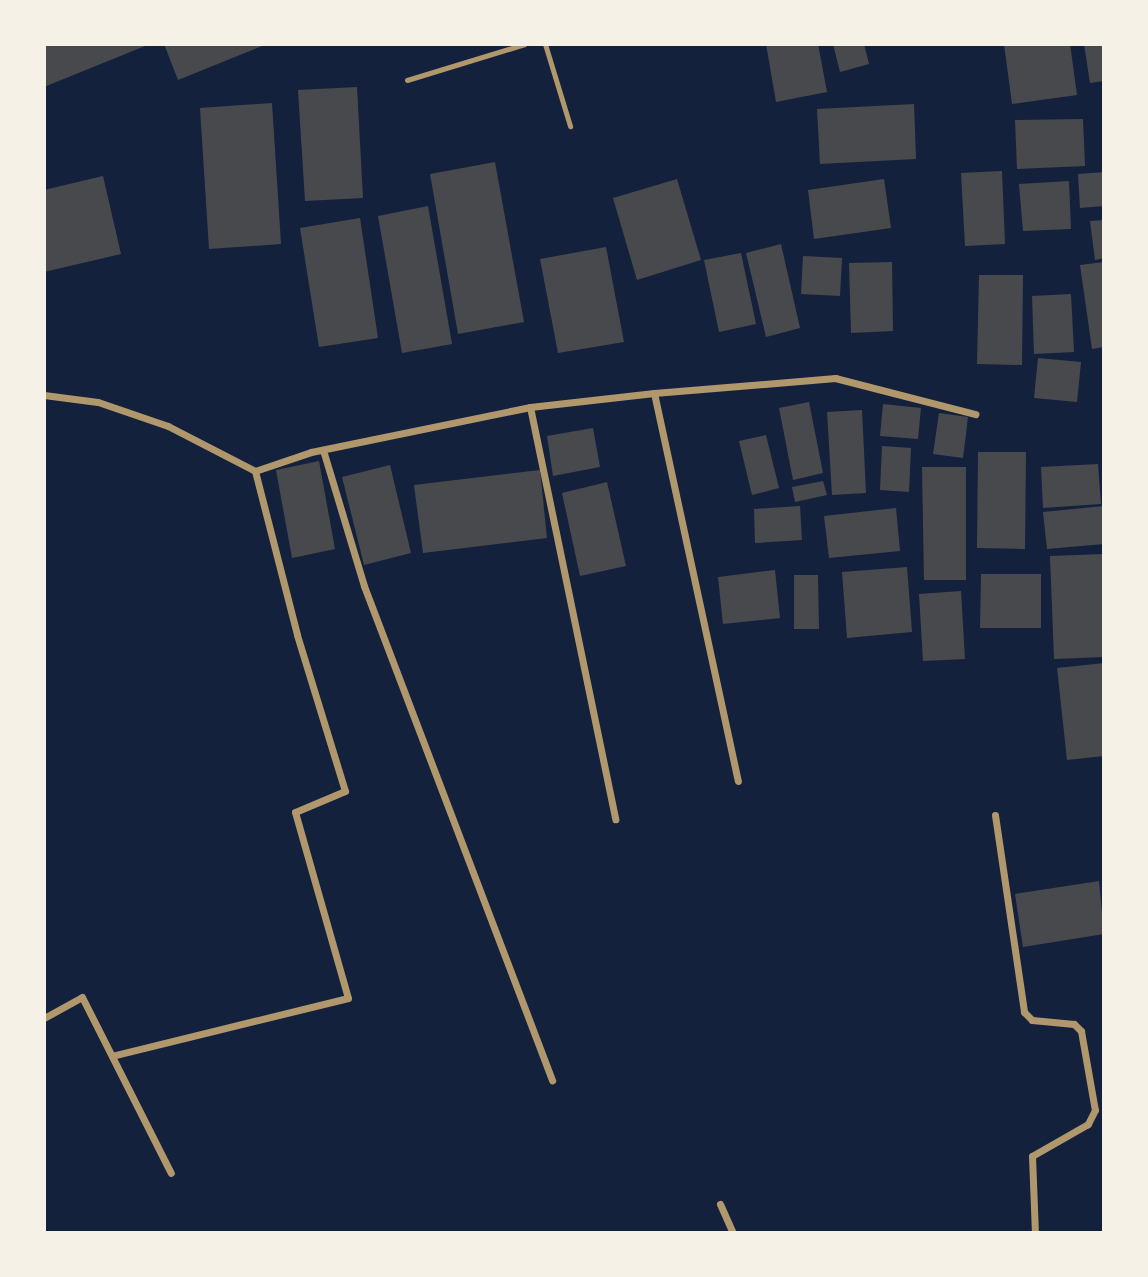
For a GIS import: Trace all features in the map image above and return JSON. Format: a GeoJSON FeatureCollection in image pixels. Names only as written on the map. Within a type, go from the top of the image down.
{"type":"FeatureCollection","features":[{"type":"Feature","properties":{"kind":"street"},"geometry":{"type":"LineString","coordinates":[[44,395],[98,402],[168,426],[255,471],[323,450],[530,407],[835,377],[975,414]]}},
{"type":"Feature","properties":{"kind":"street"},"geometry":{"type":"LineString","coordinates":[[654,393],[738,781]]}},
{"type":"Feature","properties":{"kind":"street"},"geometry":{"type":"LineString","coordinates":[[530,407],[615,819]]}},
{"type":"Feature","properties":{"kind":"street"},"geometry":{"type":"LineString","coordinates":[[323,450],[364,586],[552,1080]]}},
{"type":"Feature","properties":{"kind":"street"},"geometry":{"type":"LineString","coordinates":[[112,1056],[348,998],[295,812],[345,791],[297,635],[255,471]]}},
{"type":"Feature","properties":{"kind":"street"},"geometry":{"type":"LineString","coordinates":[[995,815],[1024,1012],[1032,1020],[1074,1024],[1080,1031],[1095,1110],[1088,1124],[1032,1156],[1035,1233]]}},
{"type":"Feature","properties":{"kind":"street"},"geometry":{"type":"LineString","coordinates":[[44,1018],[82,997],[171,1173]]}},
{"type":"Feature","properties":{"kind":"street"},"geometry":{"type":"LineString","coordinates":[[720,1204],[733,1233]]}},
{"type":"Feature","properties":{"kind":"lane"},"geometry":{"type":"LineString","coordinates":[[407,79],[525,44]]}},
{"type":"Feature","properties":{"kind":"lane"},"geometry":{"type":"LineString","coordinates":[[545,44],[570,125]]}},
{"type":"Feature","properties":{"kind":"building"},"geometry":{"type":"Polygon","coordinates":[[[44,44],[150,44],[44,87],[44,44]]]}},
{"type":"Feature","properties":{"kind":"building"},"geometry":{"type":"Polygon","coordinates":[[[164,44],[267,44],[178,80],[164,44]]]}},
{"type":"Feature","properties":{"kind":"building"},"geometry":{"type":"Polygon","coordinates":[[[766,44],[818,44],[827,92],[776,102],[766,44]]]}},
{"type":"Feature","properties":{"kind":"building"},"geometry":{"type":"Polygon","coordinates":[[[833,44],[864,44],[869,64],[840,72],[833,44]]]}},
{"type":"Feature","properties":{"kind":"building"},"geometry":{"type":"Polygon","coordinates":[[[1004,44],[1070,44],[1077,95],[1012,104],[1004,44]]]}},
{"type":"Feature","properties":{"kind":"building"},"geometry":{"type":"Polygon","coordinates":[[[1084,44],[1104,44],[1104,81],[1090,83],[1084,44]]]}},
{"type":"Feature","properties":{"kind":"building"},"geometry":{"type":"Polygon","coordinates":[[[357,87],[363,198],[305,201],[298,90],[357,87]]]}},
{"type":"Feature","properties":{"kind":"building"},"geometry":{"type":"Polygon","coordinates":[[[272,103],[281,244],[209,249],[200,108],[272,103]]]}},
{"type":"Feature","properties":{"kind":"building"},"geometry":{"type":"Polygon","coordinates":[[[914,104],[916,159],[820,164],[817,109],[914,104]]]}},
{"type":"Feature","properties":{"kind":"building"},"geometry":{"type":"Polygon","coordinates":[[[1083,119],[1085,166],[1017,169],[1015,120],[1083,119]]]}},
{"type":"Feature","properties":{"kind":"building"},"geometry":{"type":"Polygon","coordinates":[[[495,162],[524,322],[458,334],[430,174],[495,162]]]}},
{"type":"Feature","properties":{"kind":"building"},"geometry":{"type":"Polygon","coordinates":[[[1002,171],[1005,244],[965,246],[961,173],[1002,171]]]}},
{"type":"Feature","properties":{"kind":"building"},"geometry":{"type":"Polygon","coordinates":[[[1104,172],[1104,206],[1080,208],[1078,174],[1104,172]]]}},
{"type":"Feature","properties":{"kind":"building"},"geometry":{"type":"Polygon","coordinates":[[[103,176],[121,254],[44,272],[44,190],[103,176]]]}},
{"type":"Feature","properties":{"kind":"building"},"geometry":{"type":"Polygon","coordinates":[[[677,179],[701,260],[637,280],[613,198],[677,179]]]}},
{"type":"Feature","properties":{"kind":"building"},"geometry":{"type":"Polygon","coordinates":[[[884,179],[891,228],[814,239],[808,190],[884,179]]]}},
{"type":"Feature","properties":{"kind":"building"},"geometry":{"type":"Polygon","coordinates":[[[1069,181],[1071,229],[1023,231],[1019,184],[1069,181]]]}},
{"type":"Feature","properties":{"kind":"building"},"geometry":{"type":"Polygon","coordinates":[[[428,206],[452,344],[402,353],[378,216],[428,206]]]}},
{"type":"Feature","properties":{"kind":"building"},"geometry":{"type":"Polygon","coordinates":[[[360,218],[378,338],[319,347],[300,228],[360,218]]]}},
{"type":"Feature","properties":{"kind":"building"},"geometry":{"type":"Polygon","coordinates":[[[1104,220],[1104,258],[1095,260],[1090,221],[1104,220]]]}},
{"type":"Feature","properties":{"kind":"building"},"geometry":{"type":"Polygon","coordinates":[[[781,244],[800,328],[766,337],[746,253],[781,244]]]}},
{"type":"Feature","properties":{"kind":"building"},"geometry":{"type":"Polygon","coordinates":[[[606,247],[624,342],[558,353],[540,259],[606,247]]]}},
{"type":"Feature","properties":{"kind":"building"},"geometry":{"type":"Polygon","coordinates":[[[741,253],[756,324],[719,332],[704,260],[741,253]]]}},
{"type":"Feature","properties":{"kind":"building"},"geometry":{"type":"Polygon","coordinates":[[[803,256],[842,258],[840,296],[801,294],[803,256]]]}},
{"type":"Feature","properties":{"kind":"building"},"geometry":{"type":"Polygon","coordinates":[[[892,262],[893,331],[851,333],[849,263],[892,262]]]}},
{"type":"Feature","properties":{"kind":"building"},"geometry":{"type":"Polygon","coordinates":[[[1104,262],[1104,347],[1092,349],[1080,265],[1104,262]]]}},
{"type":"Feature","properties":{"kind":"building"},"geometry":{"type":"Polygon","coordinates":[[[979,275],[1023,275],[1022,365],[977,364],[979,275]]]}},
{"type":"Feature","properties":{"kind":"building"},"geometry":{"type":"Polygon","coordinates":[[[1071,294],[1074,352],[1034,354],[1032,296],[1071,294]]]}},
{"type":"Feature","properties":{"kind":"building"},"geometry":{"type":"Polygon","coordinates":[[[1038,358],[1081,362],[1077,402],[1034,398],[1038,358]]]}},
{"type":"Feature","properties":{"kind":"building"},"geometry":{"type":"Polygon","coordinates":[[[809,402],[823,473],[793,480],[779,408],[809,402]]]}},
{"type":"Feature","properties":{"kind":"building"},"geometry":{"type":"Polygon","coordinates":[[[883,404],[921,408],[918,439],[880,436],[883,404]]]}},
{"type":"Feature","properties":{"kind":"building"},"geometry":{"type":"Polygon","coordinates":[[[862,410],[866,493],[832,495],[827,412],[862,410]]]}},
{"type":"Feature","properties":{"kind":"building"},"geometry":{"type":"Polygon","coordinates":[[[939,413],[968,417],[963,458],[933,454],[939,413]]]}},
{"type":"Feature","properties":{"kind":"building"},"geometry":{"type":"Polygon","coordinates":[[[593,428],[600,467],[553,476],[547,436],[593,428]]]}},
{"type":"Feature","properties":{"kind":"building"},"geometry":{"type":"Polygon","coordinates":[[[766,435],[779,488],[752,495],[739,441],[766,435]]]}},
{"type":"Feature","properties":{"kind":"building"},"geometry":{"type":"Polygon","coordinates":[[[882,446],[911,448],[909,492],[880,490],[882,446]]]}},
{"type":"Feature","properties":{"kind":"building"},"geometry":{"type":"Polygon","coordinates":[[[978,452],[1026,452],[1025,549],[977,548],[978,452]]]}},
{"type":"Feature","properties":{"kind":"building"},"geometry":{"type":"Polygon","coordinates":[[[319,461],[335,549],[292,558],[276,470],[319,461]]]}},
{"type":"Feature","properties":{"kind":"building"},"geometry":{"type":"Polygon","coordinates":[[[1098,464],[1101,504],[1043,508],[1041,467],[1098,464]]]}},
{"type":"Feature","properties":{"kind":"building"},"geometry":{"type":"Polygon","coordinates":[[[390,465],[411,553],[364,565],[342,477],[390,465]]]}},
{"type":"Feature","properties":{"kind":"building"},"geometry":{"type":"Polygon","coordinates":[[[922,467],[966,467],[966,580],[924,580],[922,467]]]}},
{"type":"Feature","properties":{"kind":"building"},"geometry":{"type":"Polygon","coordinates":[[[540,470],[547,538],[423,553],[414,485],[540,470]]]}},
{"type":"Feature","properties":{"kind":"building"},"geometry":{"type":"Polygon","coordinates":[[[823,481],[827,495],[795,502],[792,487],[823,481]]]}},
{"type":"Feature","properties":{"kind":"building"},"geometry":{"type":"Polygon","coordinates":[[[607,482],[626,566],[580,576],[562,493],[607,482]]]}},
{"type":"Feature","properties":{"kind":"building"},"geometry":{"type":"Polygon","coordinates":[[[800,506],[802,540],[755,543],[754,509],[800,506]]]}},
{"type":"Feature","properties":{"kind":"building"},"geometry":{"type":"Polygon","coordinates":[[[1104,506],[1104,544],[1047,549],[1043,512],[1104,506]]]}},
{"type":"Feature","properties":{"kind":"building"},"geometry":{"type":"Polygon","coordinates":[[[896,508],[900,551],[829,558],[824,516],[896,508]]]}},
{"type":"Feature","properties":{"kind":"building"},"geometry":{"type":"Polygon","coordinates":[[[1104,554],[1104,657],[1054,659],[1050,556],[1104,554]]]}},
{"type":"Feature","properties":{"kind":"building"},"geometry":{"type":"Polygon","coordinates":[[[907,567],[912,632],[847,638],[842,572],[907,567]]]}},
{"type":"Feature","properties":{"kind":"building"},"geometry":{"type":"Polygon","coordinates":[[[775,570],[780,618],[723,624],[718,577],[775,570]]]}},
{"type":"Feature","properties":{"kind":"building"},"geometry":{"type":"Polygon","coordinates":[[[981,574],[1041,574],[1041,628],[980,628],[981,574]]]}},
{"type":"Feature","properties":{"kind":"building"},"geometry":{"type":"Polygon","coordinates":[[[794,575],[818,575],[819,629],[794,629],[794,575]]]}},
{"type":"Feature","properties":{"kind":"building"},"geometry":{"type":"Polygon","coordinates":[[[961,591],[965,659],[923,661],[919,594],[961,591]]]}},
{"type":"Feature","properties":{"kind":"building"},"geometry":{"type":"Polygon","coordinates":[[[1104,663],[1104,756],[1067,760],[1057,668],[1104,663]]]}},
{"type":"Feature","properties":{"kind":"building"},"geometry":{"type":"Polygon","coordinates":[[[1099,881],[1104,934],[1023,947],[1015,894],[1099,881]]]}}]}
